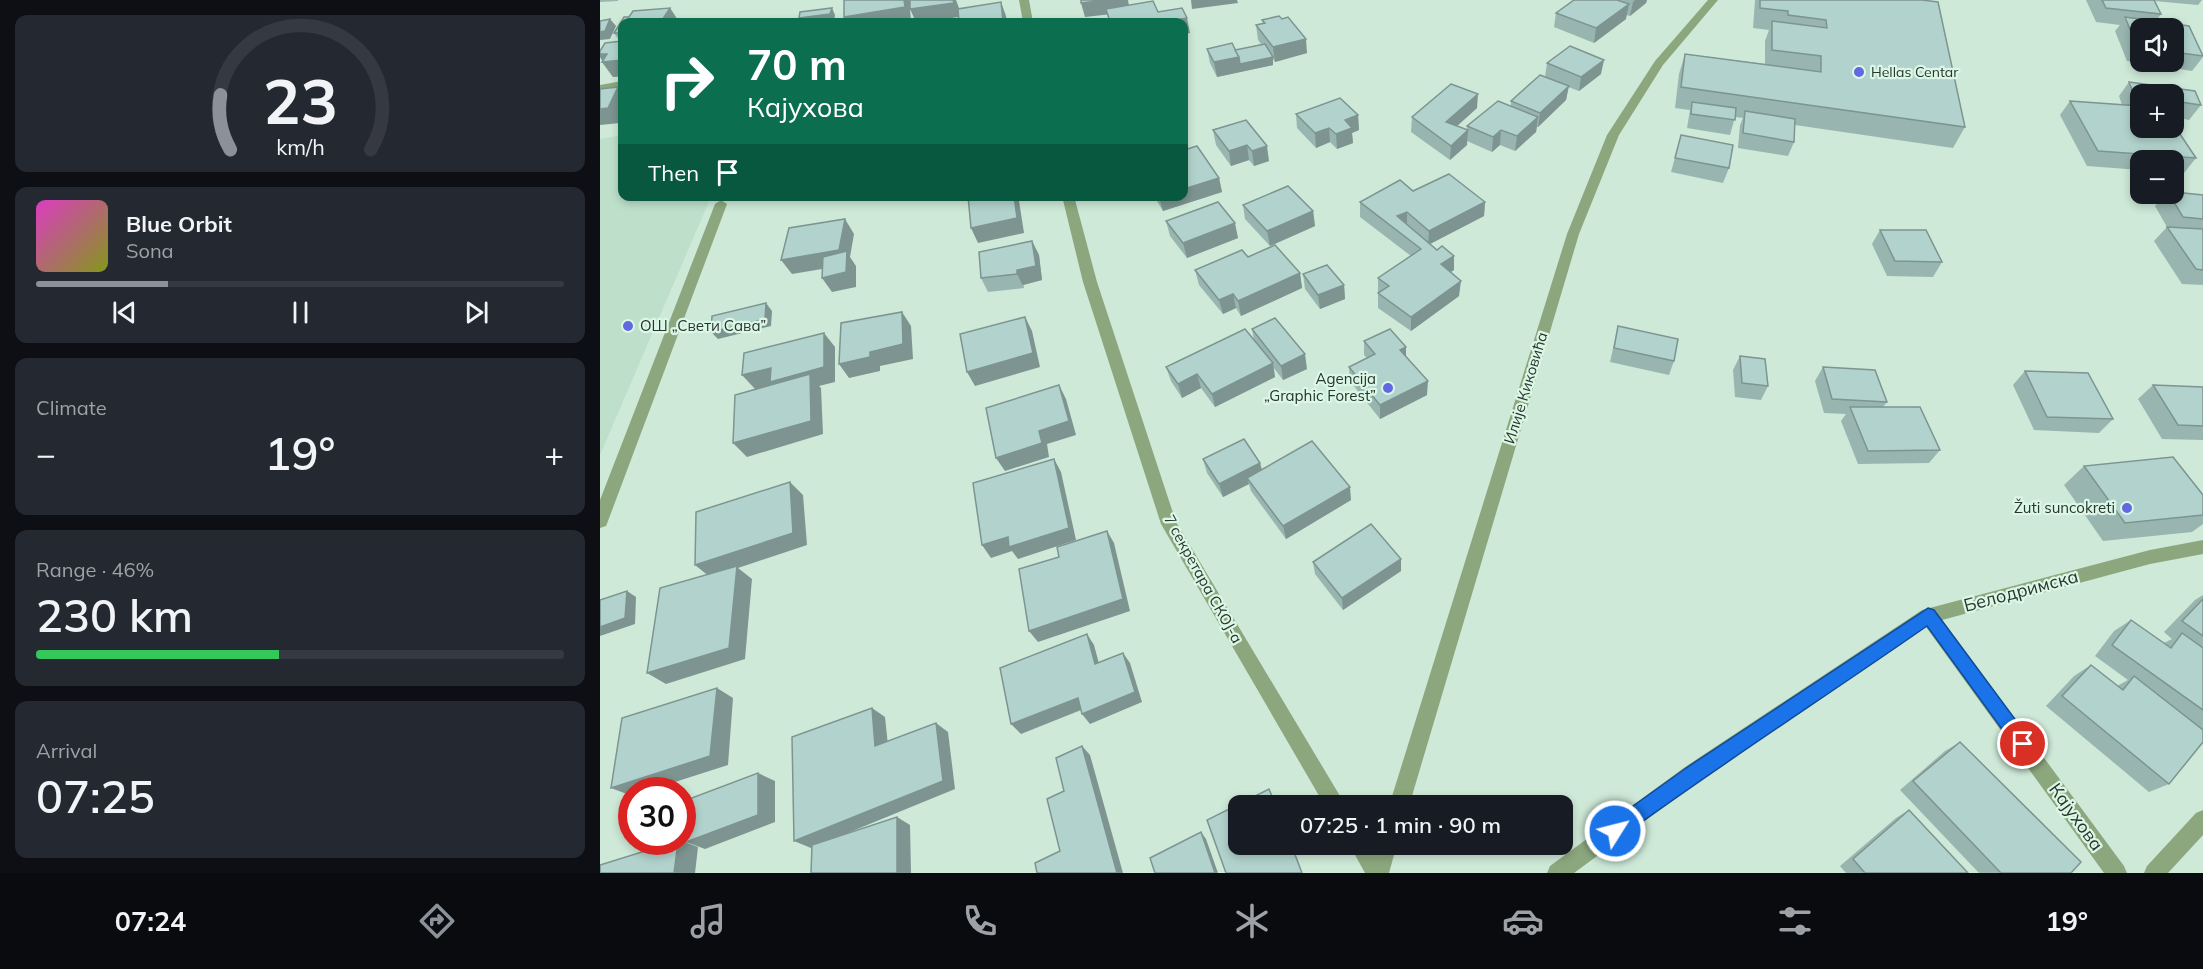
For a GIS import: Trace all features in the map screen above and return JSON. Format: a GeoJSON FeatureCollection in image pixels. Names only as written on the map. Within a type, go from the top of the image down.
{"type":"FeatureCollection","features":[{"type":"Feature","properties":{"kind":"street"},"geometry":{"type":"LineString","coordinates":[[1024,0],[1027,18]]}},
{"type":"Feature","properties":{"kind":"street","name":"Илије Киковића"},"geometry":{"type":"LineString","coordinates":[[1402,795],[1573,234],[1613,135],[1659,63],[1713,0]]}},
{"type":"Feature","properties":{"kind":"street"},"geometry":{"type":"LineString","coordinates":[[600,88],[618,85]]}},
{"type":"Feature","properties":{"kind":"street","name":"7 секретара СКОЈ-а"},"geometry":{"type":"LineString","coordinates":[[1069,201],[1090,282],[1169,524],[1329,795]]}},
{"type":"Feature","properties":{"kind":"street"},"geometry":{"type":"LineString","coordinates":[[600,521],[721,204]]}},
{"type":"Feature","properties":{"kind":"street","name":"Белодримска"},"geometry":{"type":"LineString","coordinates":[[1557,873],[1692,774],[1826,686],[1928,615],[2150,557],[2203,547]]}},
{"type":"Feature","properties":{"kind":"street","name":"Кајухова"},"geometry":{"type":"LineString","coordinates":[[1928,615],[2117,873]]}},
{"type":"Feature","properties":{"kind":"street"},"geometry":{"type":"LineString","coordinates":[[2154,873],[2203,820]]}},
{"type":"Feature","properties":{"kind":"street"},"geometry":{"type":"LineString","coordinates":[[1366,855],[1377,873]]}},
{"type":"Feature","properties":{"kind":"street"},"geometry":{"type":"LineString","coordinates":[[1377,873],[1383,855]]}},
{"type":"Feature","properties":{"kind":"shaded area","name":"ОШ „Свети Сава”"},"geometry":{"type":"Polygon","coordinates":[[[618,136],[618,201],[709,201],[600,455],[600,139],[618,136]]]}},
{"type":"Feature","properties":{"kind":"building"},"geometry":{"type":"Polygon","coordinates":[[[844,0],[904,0],[905,7],[844,17],[844,0]]]}},
{"type":"Feature","properties":{"kind":"building"},"geometry":{"type":"Polygon","coordinates":[[[910,0],[953,0],[954,3],[910,9],[910,0]]]}},
{"type":"Feature","properties":{"kind":"building"},"geometry":{"type":"Polygon","coordinates":[[[1081,0],[1107,0],[1081,3],[1081,0]]]}},
{"type":"Feature","properties":{"kind":"building"},"geometry":{"type":"Polygon","coordinates":[[[1574,0],[1617,0],[1629,4],[1596,28],[1556,13],[1574,0]]]}},
{"type":"Feature","properties":{"kind":"building","name":"Hellas Centar"},"geometry":{"type":"Polygon","coordinates":[[[1760,0],[1922,0],[1938,2],[1965,127],[1681,87],[1685,54],[1821,72],[1821,56],[1772,50],[1772,21],[1827,28],[1826,20],[1788,15],[1788,11],[1760,8],[1760,0]]]}},
{"type":"Feature","properties":{"kind":"building"},"geometry":{"type":"Polygon","coordinates":[[[2102,0],[2154,0],[2161,14],[2106,8],[2102,0]]]}},
{"type":"Feature","properties":{"kind":"building"},"geometry":{"type":"Polygon","coordinates":[[[1153,1],[1158,12],[1182,8],[1187,18],[1109,18],[1106,9],[1153,1]]]}},
{"type":"Feature","properties":{"kind":"building"},"geometry":{"type":"Polygon","coordinates":[[[1001,2],[1003,18],[959,18],[958,9],[1001,2]]]}},
{"type":"Feature","properties":{"kind":"building"},"geometry":{"type":"Polygon","coordinates":[[[670,8],[664,18],[623,18],[629,17],[633,11],[670,8]]]}},
{"type":"Feature","properties":{"kind":"building"},"geometry":{"type":"Polygon","coordinates":[[[832,8],[830,14],[799,18],[800,12],[832,8]]]}},
{"type":"Feature","properties":{"kind":"building"},"geometry":{"type":"Polygon","coordinates":[[[1279,16],[1282,19],[1288,17],[1306,39],[1273,47],[1256,25],[1265,23],[1262,20],[1279,16]]]}},
{"type":"Feature","properties":{"kind":"building"},"geometry":{"type":"Polygon","coordinates":[[[2125,17],[2132,18],[2130,18],[2130,30],[2125,17]]]}},
{"type":"Feature","properties":{"kind":"building"},"geometry":{"type":"Polygon","coordinates":[[[610,19],[605,31],[600,32],[600,21],[610,19]]]}},
{"type":"Feature","properties":{"kind":"building"},"geometry":{"type":"Polygon","coordinates":[[[2184,25],[2189,26],[2203,56],[2184,53],[2184,25]]]}},
{"type":"Feature","properties":{"kind":"building"},"geometry":{"type":"Polygon","coordinates":[[[618,41],[618,60],[602,62],[607,54],[600,54],[600,51],[605,43],[618,41]]]}},
{"type":"Feature","properties":{"kind":"building"},"geometry":{"type":"Polygon","coordinates":[[[1232,43],[1239,57],[1214,62],[1207,49],[1232,43]]]}},
{"type":"Feature","properties":{"kind":"building"},"geometry":{"type":"Polygon","coordinates":[[[1265,44],[1273,57],[1240,64],[1235,50],[1265,44]]]}},
{"type":"Feature","properties":{"kind":"building"},"geometry":{"type":"Polygon","coordinates":[[[1570,46],[1604,60],[1581,77],[1547,63],[1570,46]]]}},
{"type":"Feature","properties":{"kind":"building"},"geometry":{"type":"Polygon","coordinates":[[[1540,75],[1569,86],[1540,113],[1511,101],[1540,75]]]}},
{"type":"Feature","properties":{"kind":"building"},"geometry":{"type":"Polygon","coordinates":[[[1451,84],[1478,94],[1446,122],[1468,130],[1451,146],[1412,117],[1451,84]]]}},
{"type":"Feature","properties":{"kind":"building"},"geometry":{"type":"Polygon","coordinates":[[[618,87],[608,108],[600,109],[600,89],[618,87]]]}},
{"type":"Feature","properties":{"kind":"building"},"geometry":{"type":"Polygon","coordinates":[[[2184,90],[2195,91],[2201,105],[2184,102],[2184,90]]]}},
{"type":"Feature","properties":{"kind":"building"},"geometry":{"type":"Polygon","coordinates":[[[1340,98],[1358,115],[1345,120],[1352,128],[1336,134],[1329,128],[1315,133],[1296,114],[1340,98]]]}},
{"type":"Feature","properties":{"kind":"building"},"geometry":{"type":"Polygon","coordinates":[[[1498,101],[1538,117],[1517,136],[1501,130],[1493,137],[1467,126],[1498,101]]]}},
{"type":"Feature","properties":{"kind":"building"},"geometry":{"type":"Polygon","coordinates":[[[2070,101],[2130,105],[2130,138],[2183,138],[2196,158],[2184,157],[2184,150],[2130,150],[2130,153],[2098,151],[2070,101]]]}},
{"type":"Feature","properties":{"kind":"building"},"geometry":{"type":"Polygon","coordinates":[[[1692,102],[1736,108],[1735,120],[1691,114],[1692,102]]]}},
{"type":"Feature","properties":{"kind":"building"},"geometry":{"type":"Polygon","coordinates":[[[1745,111],[1795,119],[1794,142],[1743,133],[1745,111]]]}},
{"type":"Feature","properties":{"kind":"building"},"geometry":{"type":"Polygon","coordinates":[[[1246,120],[1267,146],[1252,151],[1247,145],[1229,151],[1213,130],[1246,120]]]}},
{"type":"Feature","properties":{"kind":"building"},"geometry":{"type":"Polygon","coordinates":[[[1681,135],[1733,145],[1729,168],[1675,158],[1681,135]]]}},
{"type":"Feature","properties":{"kind":"building"},"geometry":{"type":"Polygon","coordinates":[[[1197,146],[1219,178],[1188,188],[1188,149],[1197,146]]]}},
{"type":"Feature","properties":{"kind":"building"},"geometry":{"type":"Polygon","coordinates":[[[1449,174],[1485,202],[1429,231],[1407,212],[1397,216],[1437,250],[1442,246],[1454,256],[1441,264],[1461,281],[1411,317],[1378,293],[1389,286],[1378,278],[1421,249],[1360,202],[1400,180],[1413,191],[1449,174]]]}},
{"type":"Feature","properties":{"kind":"building"},"geometry":{"type":"Polygon","coordinates":[[[1288,186],[1313,211],[1267,231],[1243,205],[1288,186]]]}},
{"type":"Feature","properties":{"kind":"building"},"geometry":{"type":"Polygon","coordinates":[[[2184,193],[2203,195],[2203,219],[2183,217],[2175,204],[2184,204],[2184,193]]]}},
{"type":"Feature","properties":{"kind":"building"},"geometry":{"type":"Polygon","coordinates":[[[968,201],[1015,201],[1017,218],[971,228],[968,201]]]}},
{"type":"Feature","properties":{"kind":"building"},"geometry":{"type":"Polygon","coordinates":[[[1218,202],[1235,223],[1183,243],[1166,221],[1218,202]]]}},
{"type":"Feature","properties":{"kind":"building"},"geometry":{"type":"Polygon","coordinates":[[[845,219],[839,250],[781,260],[789,228],[845,219]]]}},
{"type":"Feature","properties":{"kind":"building"},"geometry":{"type":"Polygon","coordinates":[[[2167,227],[2203,229],[2203,270],[2196,269],[2167,227]]]}},
{"type":"Feature","properties":{"kind":"building"},"geometry":{"type":"Polygon","coordinates":[[[1880,230],[1926,230],[1942,262],[1895,261],[1880,230]]]}},
{"type":"Feature","properties":{"kind":"building"},"geometry":{"type":"Polygon","coordinates":[[[1032,241],[1036,266],[1017,270],[1017,274],[981,278],[979,252],[1032,241]]]}},
{"type":"Feature","properties":{"kind":"building"},"geometry":{"type":"Polygon","coordinates":[[[1275,245],[1300,273],[1238,301],[1233,294],[1219,300],[1195,270],[1242,250],[1248,257],[1275,245]]]}},
{"type":"Feature","properties":{"kind":"building"},"geometry":{"type":"Polygon","coordinates":[[[847,251],[846,272],[822,278],[823,257],[847,251]]]}},
{"type":"Feature","properties":{"kind":"building"},"geometry":{"type":"Polygon","coordinates":[[[1327,265],[1344,285],[1318,295],[1303,274],[1327,265]]]}},
{"type":"Feature","properties":{"kind":"building"},"geometry":{"type":"Polygon","coordinates":[[[766,303],[765,319],[711,332],[712,316],[766,303]]]}},
{"type":"Feature","properties":{"kind":"building"},"geometry":{"type":"Polygon","coordinates":[[[902,312],[903,344],[870,352],[870,357],[839,364],[841,323],[902,312]]]}},
{"type":"Feature","properties":{"kind":"building"},"geometry":{"type":"Polygon","coordinates":[[[1025,317],[1033,353],[967,372],[960,334],[1025,317]]]}},
{"type":"Feature","properties":{"kind":"building"},"geometry":{"type":"Polygon","coordinates":[[[1275,318],[1305,354],[1281,366],[1252,329],[1275,318]]]}},
{"type":"Feature","properties":{"kind":"building"},"geometry":{"type":"Polygon","coordinates":[[[1618,326],[1678,339],[1674,361],[1614,348],[1618,326]]]}},
{"type":"Feature","properties":{"kind":"building"},"geometry":{"type":"Polygon","coordinates":[[[1245,329],[1273,363],[1212,394],[1197,374],[1178,384],[1166,367],[1245,329]]]}},
{"type":"Feature","properties":{"kind":"building","name":"Agencija „Graphic Forest”"},"geometry":{"type":"Polygon","coordinates":[[[1390,329],[1406,347],[1400,350],[1428,381],[1380,405],[1349,367],[1375,354],[1364,341],[1390,329]]]}},
{"type":"Feature","properties":{"kind":"building"},"geometry":{"type":"Polygon","coordinates":[[[824,333],[824,367],[770,382],[771,368],[742,375],[744,353],[824,333]]]}},
{"type":"Feature","properties":{"kind":"building"},"geometry":{"type":"Polygon","coordinates":[[[1740,356],[1765,359],[1768,386],[1742,383],[1740,356]]]}},
{"type":"Feature","properties":{"kind":"building"},"geometry":{"type":"Polygon","coordinates":[[[1823,367],[1875,370],[1887,402],[1832,399],[1823,367]]]}},
{"type":"Feature","properties":{"kind":"building"},"geometry":{"type":"Polygon","coordinates":[[[2025,371],[2088,373],[2113,419],[2047,417],[2025,371]]]}},
{"type":"Feature","properties":{"kind":"building"},"geometry":{"type":"Polygon","coordinates":[[[810,374],[811,421],[733,443],[735,395],[810,374]]]}},
{"type":"Feature","properties":{"kind":"building"},"geometry":{"type":"Polygon","coordinates":[[[1059,385],[1069,421],[1039,431],[1042,443],[996,458],[986,408],[1059,385]]]}},
{"type":"Feature","properties":{"kind":"building"},"geometry":{"type":"Polygon","coordinates":[[[2153,385],[2203,387],[2203,426],[2178,425],[2153,385]]]}},
{"type":"Feature","properties":{"kind":"building"},"geometry":{"type":"Polygon","coordinates":[[[1850,407],[1920,407],[1940,450],[1868,451],[1850,407]]]}},
{"type":"Feature","properties":{"kind":"building"},"geometry":{"type":"Polygon","coordinates":[[[1244,439],[1260,463],[1219,484],[1203,459],[1244,439]]]}},
{"type":"Feature","properties":{"kind":"building"},"geometry":{"type":"Polygon","coordinates":[[[1312,441],[1350,487],[1283,526],[1247,478],[1312,441]]]}},
{"type":"Feature","properties":{"kind":"building"},"geometry":{"type":"Polygon","coordinates":[[[2173,457],[2203,495],[2203,515],[2125,523],[2084,466],[2173,457]]]}},
{"type":"Feature","properties":{"kind":"building"},"geometry":{"type":"Polygon","coordinates":[[[1054,459],[1069,528],[1009,547],[1008,537],[982,545],[973,483],[1054,459]]]}},
{"type":"Feature","properties":{"kind":"building"},"geometry":{"type":"Polygon","coordinates":[[[790,482],[793,533],[695,565],[696,512],[790,482]]]}},
{"type":"Feature","properties":{"kind":"building"},"geometry":{"type":"Polygon","coordinates":[[[1371,524],[1401,559],[1342,598],[1313,562],[1371,524]]]}},
{"type":"Feature","properties":{"kind":"building"},"geometry":{"type":"Polygon","coordinates":[[[1107,531],[1123,599],[1029,631],[1019,569],[1059,557],[1057,547],[1107,531]]]}},
{"type":"Feature","properties":{"kind":"building"},"geometry":{"type":"Polygon","coordinates":[[[737,566],[729,648],[647,673],[660,588],[737,566]]]}},
{"type":"Feature","properties":{"kind":"building"},"geometry":{"type":"Polygon","coordinates":[[[627,591],[625,618],[600,627],[600,600],[627,591]]]}},
{"type":"Feature","properties":{"kind":"building"},"geometry":{"type":"Polygon","coordinates":[[[2203,599],[2203,636],[2182,621],[2203,599]]]}},
{"type":"Feature","properties":{"kind":"building"},"geometry":{"type":"Polygon","coordinates":[[[2131,620],[2171,648],[2182,633],[2203,648],[2203,710],[2112,645],[2131,620]]]}},
{"type":"Feature","properties":{"kind":"building"},"geometry":{"type":"Polygon","coordinates":[[[1087,634],[1095,664],[1123,653],[1135,692],[1082,714],[1078,698],[1011,724],[1000,668],[1087,634]]]}},
{"type":"Feature","properties":{"kind":"building"},"geometry":{"type":"Polygon","coordinates":[[[2091,665],[2123,690],[2134,676],[2203,730],[2203,742],[2169,784],[2062,696],[2091,665]]]}},
{"type":"Feature","properties":{"kind":"building"},"geometry":{"type":"Polygon","coordinates":[[[717,688],[710,756],[645,777],[618,777],[618,786],[611,788],[622,718],[717,688]]]}},
{"type":"Feature","properties":{"kind":"building"},"geometry":{"type":"Polygon","coordinates":[[[872,708],[875,746],[936,723],[943,781],[794,841],[792,737],[872,708]]]}},
{"type":"Feature","properties":{"kind":"building"},"geometry":{"type":"Polygon","coordinates":[[[1960,742],[2081,862],[2071,873],[2001,873],[1913,781],[1960,742]]]}},
{"type":"Feature","properties":{"kind":"building"},"geometry":{"type":"Polygon","coordinates":[[[1082,746],[1117,873],[1037,873],[1035,863],[1060,851],[1047,799],[1064,791],[1056,758],[1082,746]]]}},
{"type":"Feature","properties":{"kind":"building"},"geometry":{"type":"Polygon","coordinates":[[[758,773],[758,815],[696,838],[696,796],[758,773]]]}},
{"type":"Feature","properties":{"kind":"building"},"geometry":{"type":"Polygon","coordinates":[[[1269,789],[1271,795],[1257,795],[1269,789]]]}},
{"type":"Feature","properties":{"kind":"building"},"geometry":{"type":"Polygon","coordinates":[[[1228,810],[1228,855],[1295,855],[1302,873],[1226,873],[1207,820],[1228,810]]]}},
{"type":"Feature","properties":{"kind":"building"},"geometry":{"type":"Polygon","coordinates":[[[1909,810],[1968,873],[1865,873],[1853,859],[1909,810]]]}},
{"type":"Feature","properties":{"kind":"building"},"geometry":{"type":"Polygon","coordinates":[[[897,817],[897,873],[811,873],[812,845],[897,817]]]}},
{"type":"Feature","properties":{"kind":"building"},"geometry":{"type":"Polygon","coordinates":[[[1201,832],[1215,873],[1155,873],[1150,858],[1201,832]]]}},
{"type":"Feature","properties":{"kind":"building"},"geometry":{"type":"Polygon","coordinates":[[[632,855],[676,855],[674,873],[600,873],[600,865],[632,855]]]}},
{"type":"Feature","properties":{"kind":"place","name":"Hellas Centar"},"geometry":{"type":"Point","coordinates":[1859,72]}},
{"type":"Feature","properties":{"kind":"place","name":"ОШ „Свети Сава”"},"geometry":{"type":"Point","coordinates":[628,326]}},
{"type":"Feature","properties":{"kind":"place","name":"Agencija „Graphic Forest”"},"geometry":{"type":"Point","coordinates":[1388,388]}},
{"type":"Feature","properties":{"kind":"place","name":"Žuti suncokreti"},"geometry":{"type":"Point","coordinates":[2127,508]}},
{"type":"Feature","properties":{"kind":"route"},"geometry":{"type":"LineString","coordinates":[[1615,831],[1692,774],[1826,686],[1928,615],[2023,744]]}}]}
